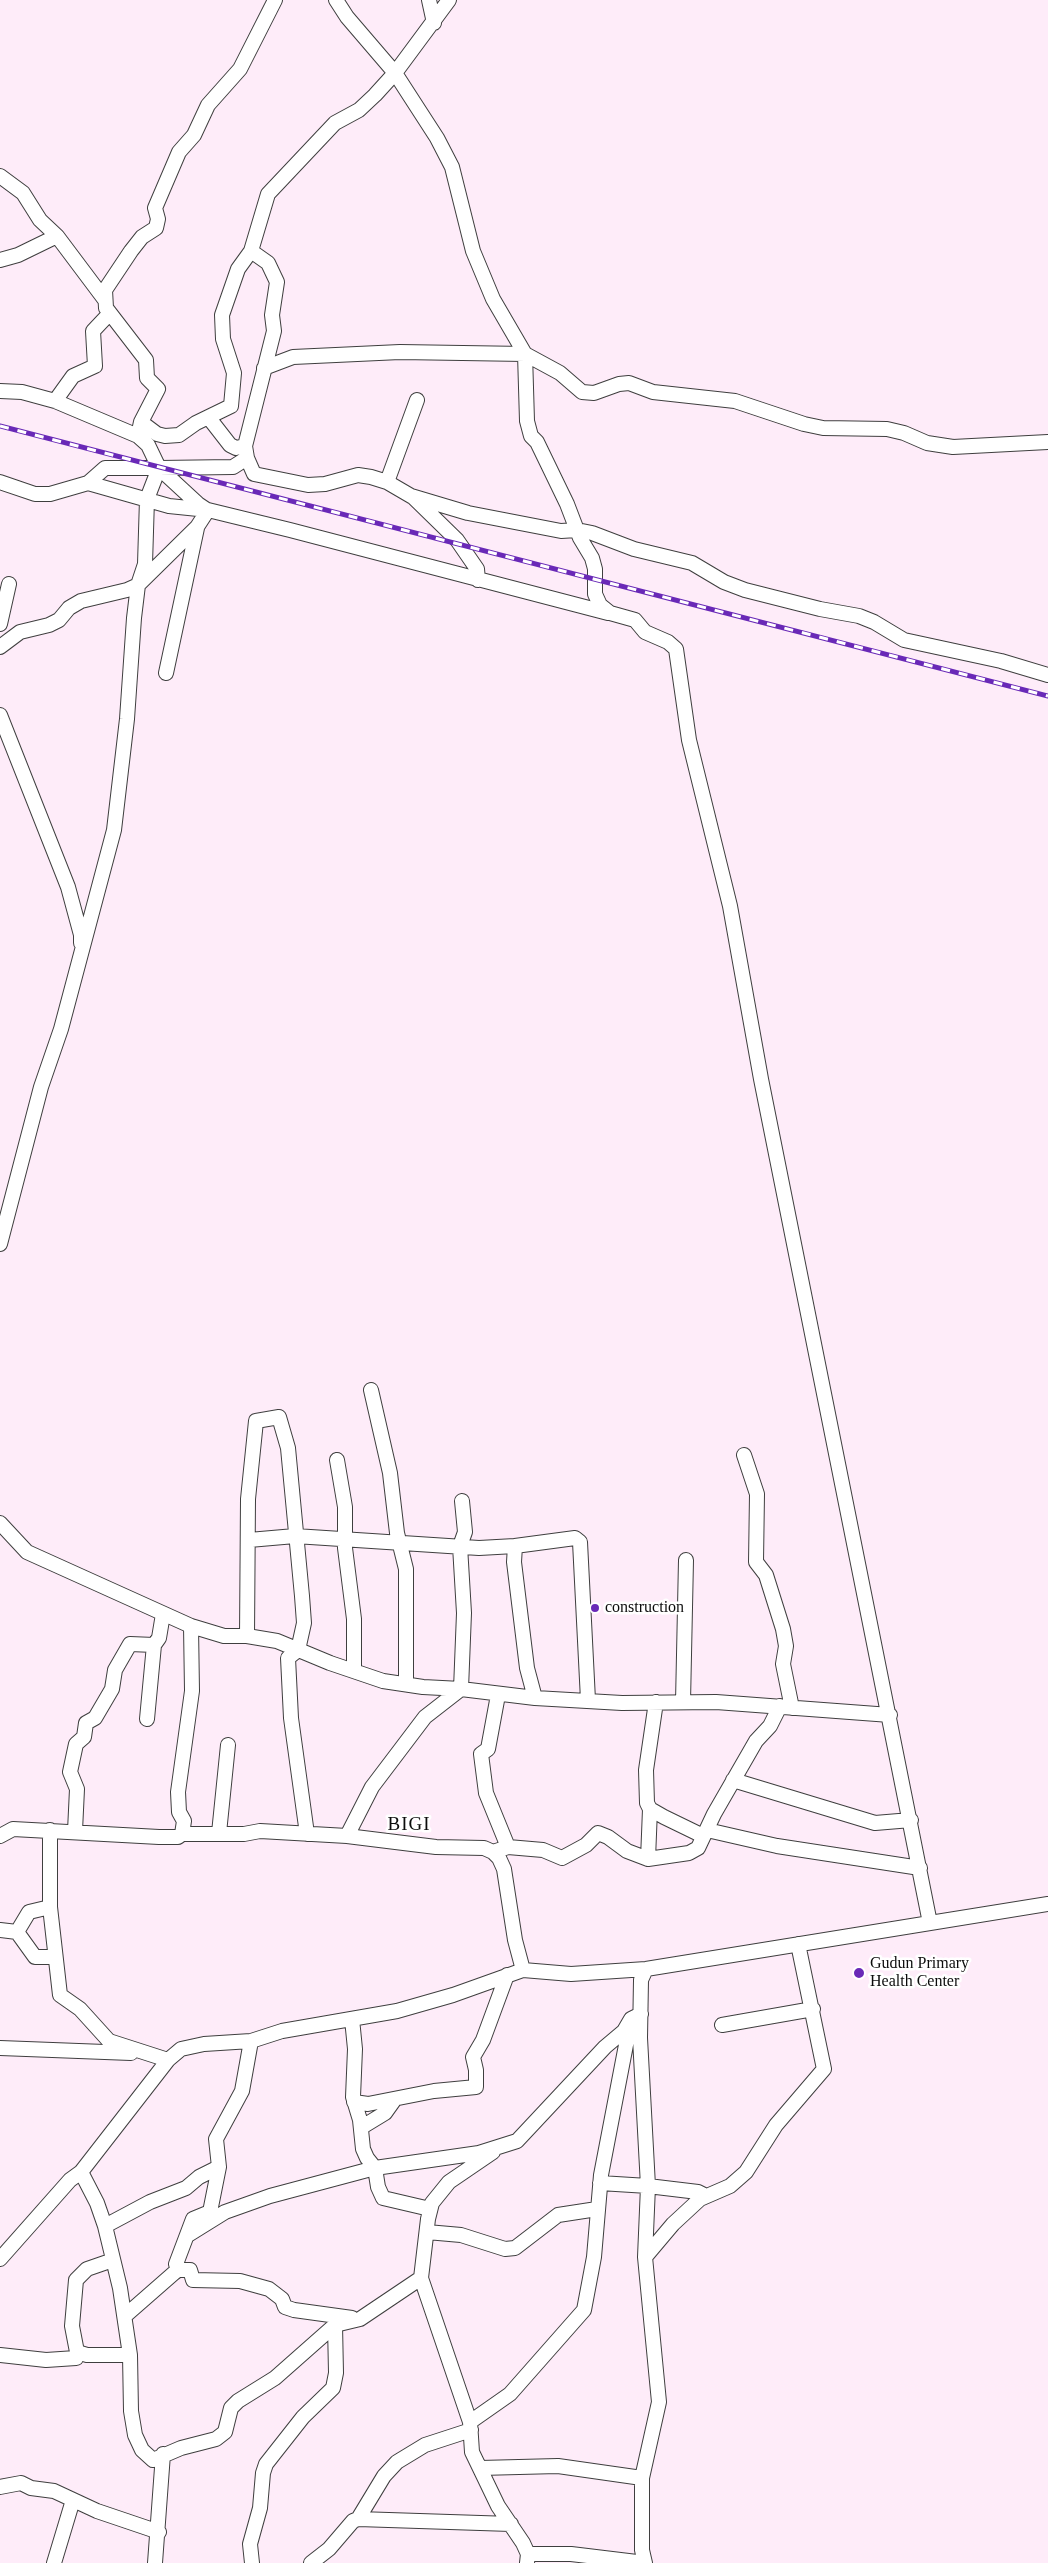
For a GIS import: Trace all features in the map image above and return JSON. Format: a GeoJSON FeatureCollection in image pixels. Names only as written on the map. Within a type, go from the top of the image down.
{"type":"FeatureCollection","features":[{"type":"Feature","properties":{"kind":"street"},"geometry":{"type":"LineString","coordinates":[[55,401],[73,376],[95,366],[93,331],[108,306],[105,290],[142,237],[156,228],[158,219],[155,208],[167,175],[179,152],[194,135],[208,105],[240,69],[274,0]]}},
{"type":"Feature","properties":{"kind":"street"},"geometry":{"type":"LineString","coordinates":[[336,0],[347,17],[395,73],[437,138],[452,166],[473,251],[493,299],[524,354],[527,421],[531,436],[538,442],[568,504],[577,530],[595,568],[595,594],[600,605],[610,613]]}},
{"type":"Feature","properties":{"kind":"street"},"geometry":{"type":"LineString","coordinates":[[429,0],[434,22]]}},
{"type":"Feature","properties":{"kind":"street"},"geometry":{"type":"LineString","coordinates":[[0,391],[22,392],[55,401],[165,436],[179,435],[196,423],[231,406],[234,372],[222,339],[222,315],[238,270],[250,251],[268,194],[336,123],[359,110],[395,73],[449,0]]}},
{"type":"Feature","properties":{"kind":"street"},"geometry":{"type":"LineString","coordinates":[[0,176],[23,193],[40,220],[57,236],[146,360],[147,378],[158,389],[140,429]]}},
{"type":"Feature","properties":{"kind":"street"},"geometry":{"type":"LineString","coordinates":[[0,260],[18,255],[57,236]]}},
{"type":"Feature","properties":{"kind":"street"},"geometry":{"type":"LineString","coordinates":[[0,482],[35,494],[50,494],[88,483],[105,468],[233,466],[246,452],[274,331],[272,315],[277,282],[268,263],[250,251]]}},
{"type":"Feature","properties":{"kind":"street"},"geometry":{"type":"LineString","coordinates":[[264,368],[293,357],[400,352],[524,354],[560,372],[582,392],[594,393],[619,384],[629,383],[653,392],[735,401],[804,424],[823,428],[887,430],[904,433],[927,443],[953,447],[1048,442]]}},
{"type":"Feature","properties":{"kind":"street"},"geometry":{"type":"LineString","coordinates":[[387,482],[417,400]]}},
{"type":"Feature","properties":{"kind":"street"},"geometry":{"type":"LineString","coordinates":[[209,418],[230,445],[246,452],[254,474],[308,485],[325,484],[358,475],[387,482],[412,496],[468,513],[561,531],[577,530],[606,538],[634,549],[692,563],[724,582],[744,590],[820,609],[859,616],[874,622],[904,640],[1001,661],[1048,675]]}},
{"type":"Feature","properties":{"kind":"street"},"geometry":{"type":"LineString","coordinates":[[140,429],[159,468],[198,504],[208,510]]}},
{"type":"Feature","properties":{"kind":"street"},"geometry":{"type":"LineString","coordinates":[[0,1244],[41,1087],[61,1029],[114,830],[127,719],[138,585],[145,564],[147,499],[159,468]]}},
{"type":"Feature","properties":{"kind":"street"},"geometry":{"type":"LineString","coordinates":[[88,483],[169,506],[208,510],[636,620],[645,632],[668,642],[676,649],[689,740],[730,906],[763,1088],[930,1922]]}},
{"type":"Feature","properties":{"kind":"street"},"geometry":{"type":"LineString","coordinates":[[412,496],[457,540],[477,569],[478,580]]}},
{"type":"Feature","properties":{"kind":"street"},"geometry":{"type":"LineString","coordinates":[[0,647],[20,632],[49,625],[59,620],[69,608],[82,601],[138,585],[197,527],[208,510]]}},
{"type":"Feature","properties":{"kind":"street"},"geometry":{"type":"LineString","coordinates":[[166,673],[197,527]]}},
{"type":"Feature","properties":{"kind":"street"},"geometry":{"type":"LineString","coordinates":[[0,624],[9,584]]}},
{"type":"Feature","properties":{"kind":"street"},"geometry":{"type":"LineString","coordinates":[[0,714],[68,887],[81,935],[81,949]]}},
{"type":"Feature","properties":{"kind":"street"},"geometry":{"type":"LineString","coordinates":[[371,1390],[390,1473],[406,1569],[406,1683]]}},
{"type":"Feature","properties":{"kind":"street"},"geometry":{"type":"LineString","coordinates":[[247,1636],[248,1499],[256,1421],[279,1417],[288,1448],[304,1623],[298,1650],[288,1658],[291,1718],[307,1834]]}},
{"type":"Feature","properties":{"kind":"street"},"geometry":{"type":"LineString","coordinates":[[493,1852],[508,1847],[543,1850],[562,1858],[586,1845],[598,1834],[608,1837],[626,1851],[648,1859],[689,1853],[698,1848],[733,1780],[756,1741],[786,1707],[784,1664],[786,1646],[781,1620],[766,1574],[756,1562],[756,1494],[744,1455]]}},
{"type":"Feature","properties":{"kind":"street"},"geometry":{"type":"LineString","coordinates":[[337,1460],[345,1507],[345,1538],[354,1619],[354,1670]]}},
{"type":"Feature","properties":{"kind":"street"},"geometry":{"type":"LineString","coordinates":[[347,1836],[372,1787],[425,1718],[461,1689],[464,1613],[460,1546],[465,1532],[462,1501]]}},
{"type":"Feature","properties":{"kind":"street"},"geometry":{"type":"LineString","coordinates":[[0,1522],[27,1552],[191,1626],[224,1636],[247,1636],[278,1641],[330,1663],[383,1681],[406,1683],[422,1687],[461,1689],[535,1698],[622,1703],[683,1702],[890,1715]]}},
{"type":"Feature","properties":{"kind":"street"},"geometry":{"type":"LineString","coordinates":[[249,1540],[295,1536],[400,1541],[479,1548],[515,1546],[575,1538],[580,1542],[588,1700]]}},
{"type":"Feature","properties":{"kind":"street"},"geometry":{"type":"LineString","coordinates":[[515,1546],[514,1562],[527,1668],[535,1698]]}},
{"type":"Feature","properties":{"kind":"street"},"geometry":{"type":"LineString","coordinates":[[683,1702],[686,1560]]}},
{"type":"Feature","properties":{"kind":"street"},"geometry":{"type":"LineString","coordinates":[[147,1719],[154,1645],[158,1638],[164,1614]]}},
{"type":"Feature","properties":{"kind":"street"},"geometry":{"type":"LineString","coordinates":[[182,1834],[184,1821],[179,1812],[178,1792],[192,1691],[191,1626]]}},
{"type":"Feature","properties":{"kind":"street"},"geometry":{"type":"LineString","coordinates":[[75,1831],[77,1789],[70,1772],[76,1744],[84,1737],[86,1723],[95,1718],[112,1689],[115,1670],[130,1644],[154,1645]]}},
{"type":"Feature","properties":{"kind":"street"},"geometry":{"type":"LineString","coordinates":[[498,1695],[488,1749],[480,1754],[486,1793],[508,1847]]}},
{"type":"Feature","properties":{"kind":"street"},"geometry":{"type":"LineString","coordinates":[[648,1859],[650,1809],[647,1803],[646,1770],[656,1702]]}},
{"type":"Feature","properties":{"kind":"street"},"geometry":{"type":"LineString","coordinates":[[219,1833],[228,1745]]}},
{"type":"Feature","properties":{"kind":"street"},"geometry":{"type":"LineString","coordinates":[[733,1780],[875,1823],[911,1820]]}},
{"type":"Feature","properties":{"kind":"street"},"geometry":{"type":"LineString","coordinates":[[650,1809],[699,1834],[706,1832],[777,1846],[920,1868]]}},
{"type":"Feature","properties":{"kind":"street"},"geometry":{"type":"LineString","coordinates":[[0,1836],[13,1828],[159,1837],[178,1837],[182,1834],[244,1834],[260,1831],[347,1836],[436,1847],[484,1848],[493,1852],[499,1858],[504,1869],[515,1940],[523,1970]]}},
{"type":"Feature","properties":{"kind":"street"},"geometry":{"type":"LineString","coordinates":[[50,1830],[50,1907],[54,1956],[60,1995],[80,2009],[109,2040],[168,2060]]}},
{"type":"Feature","properties":{"kind":"street"},"geometry":{"type":"LineString","coordinates":[[0,2259],[70,2180],[81,2172],[168,2060],[181,2049],[204,2044],[251,2041],[282,2031],[397,2011],[444,1998],[523,1970],[571,1974],[646,1969],[1048,1904]]}},
{"type":"Feature","properties":{"kind":"street"},"geometry":{"type":"LineString","coordinates":[[17,1932],[29,1912],[50,1907]]}},
{"type":"Feature","properties":{"kind":"street"},"geometry":{"type":"LineString","coordinates":[[0,1930],[17,1932],[35,1957],[54,1956]]}},
{"type":"Feature","properties":{"kind":"street"},"geometry":{"type":"LineString","coordinates":[[645,2257],[673,2224],[706,2196],[730,2186],[746,2172],[776,2125],[824,2069],[798,1944]]}},
{"type":"Feature","properties":{"kind":"street"},"geometry":{"type":"LineString","coordinates":[[358,2520],[384,2476],[397,2462],[425,2445],[470,2426],[510,2394],[584,2310],[594,2257],[600,2183],[636,2017],[641,1980],[646,1969]]}},
{"type":"Feature","properties":{"kind":"street"},"geometry":{"type":"LineString","coordinates":[[354,2102],[368,2104],[434,2091],[476,2087],[476,2070],[473,2057],[483,2040],[507,1975]]}},
{"type":"Feature","properties":{"kind":"street"},"geometry":{"type":"LineString","coordinates":[[722,2025],[813,2009]]}},
{"type":"Feature","properties":{"kind":"street"},"geometry":{"type":"LineString","coordinates":[[188,2235],[225,2212],[270,2196],[375,2168],[479,2153],[517,2141],[605,2047],[624,2031],[636,2017]]}},
{"type":"Feature","properties":{"kind":"street"},"geometry":{"type":"LineString","coordinates":[[499,2147],[449,2182],[439,2192],[430,2209],[421,2278],[470,2426],[472,2452],[498,2506],[511,2524],[528,2559],[571,2554],[596,2559],[645,2563],[642,2550],[642,2478],[659,2402],[645,2257],[648,2186],[640,2038],[636,2017]]}},
{"type":"Feature","properties":{"kind":"street"},"geometry":{"type":"LineString","coordinates":[[352,2019],[355,2049],[354,2102],[362,2127],[363,2149],[375,2168],[378,2187],[383,2198],[430,2209]]}},
{"type":"Feature","properties":{"kind":"street"},"geometry":{"type":"LineString","coordinates":[[178,2270],[176,2264],[193,2219],[210,2212],[219,2167],[216,2138],[242,2091],[251,2041]]}},
{"type":"Feature","properties":{"kind":"street"},"geometry":{"type":"LineString","coordinates":[[0,2048],[147,2053]]}},
{"type":"Feature","properties":{"kind":"street"},"geometry":{"type":"LineString","coordinates":[[362,2127],[385,2113],[395,2099]]}},
{"type":"Feature","properties":{"kind":"street"},"geometry":{"type":"LineString","coordinates":[[105,2226],[150,2202],[186,2188],[200,2177],[219,2167]]}},
{"type":"Feature","properties":{"kind":"street"},"geometry":{"type":"LineString","coordinates":[[81,2172],[97,2203],[105,2226],[126,2315],[130,2355],[130,2411],[135,2435],[142,2450],[153,2460],[163,2454],[216,2439],[224,2432],[231,2408],[238,2401],[275,2378],[335,2326],[360,2319],[421,2278]]}},
{"type":"Feature","properties":{"kind":"street"},"geometry":{"type":"LineString","coordinates":[[600,2183],[698,2192],[706,2196]]}},
{"type":"Feature","properties":{"kind":"street"},"geometry":{"type":"LineString","coordinates":[[427,2232],[461,2235],[505,2249],[515,2248],[558,2215],[597,2209]]}},
{"type":"Feature","properties":{"kind":"street"},"geometry":{"type":"LineString","coordinates":[[0,2239],[17,2240]]}},
{"type":"Feature","properties":{"kind":"street"},"geometry":{"type":"LineString","coordinates":[[0,2355],[46,2360],[76,2358],[78,2352],[72,2326],[76,2280],[86,2269],[113,2260]]}},
{"type":"Feature","properties":{"kind":"street"},"geometry":{"type":"LineString","coordinates":[[126,2315],[178,2270],[190,2270],[193,2280],[240,2281],[269,2289],[282,2300],[284,2307],[294,2310],[360,2319]]}},
{"type":"Feature","properties":{"kind":"street"},"geometry":{"type":"LineString","coordinates":[[252,2563],[250,2544],[260,2508],[263,2473],[266,2464],[303,2417],[333,2388],[336,2373],[335,2326]]}},
{"type":"Feature","properties":{"kind":"street"},"geometry":{"type":"LineString","coordinates":[[78,2352],[87,2355],[130,2355]]}},
{"type":"Feature","properties":{"kind":"street"},"geometry":{"type":"LineString","coordinates":[[155,2563],[159,2532],[163,2454]]}},
{"type":"Feature","properties":{"kind":"street"},"geometry":{"type":"LineString","coordinates":[[480,2468],[558,2466],[642,2478]]}},
{"type":"Feature","properties":{"kind":"street"},"geometry":{"type":"LineString","coordinates":[[0,2487],[20,2484],[31,2488],[54,2491],[97,2511],[159,2532]]}},
{"type":"Feature","properties":{"kind":"street"},"geometry":{"type":"LineString","coordinates":[[54,2563],[73,2500]]}},
{"type":"Feature","properties":{"kind":"street"},"geometry":{"type":"LineString","coordinates":[[311,2563],[329,2549],[353,2521],[358,2520],[511,2524]]}},
{"type":"Feature","properties":{"kind":"railway"},"geometry":{"type":"LineString","coordinates":[[0,426],[1048,696]]}},
{"type":"Feature","properties":{"kind":"place","name":"construction"},"geometry":{"type":"Point","coordinates":[595,1608]}},
{"type":"Feature","properties":{"kind":"place","name":"Gudun Primary Health Center"},"geometry":{"type":"Point","coordinates":[859,1973]}},
{"type":"Feature","properties":{"kind":"district","name":"BIGI"},"geometry":{"type":"Point","coordinates":[409,1825]}}]}
